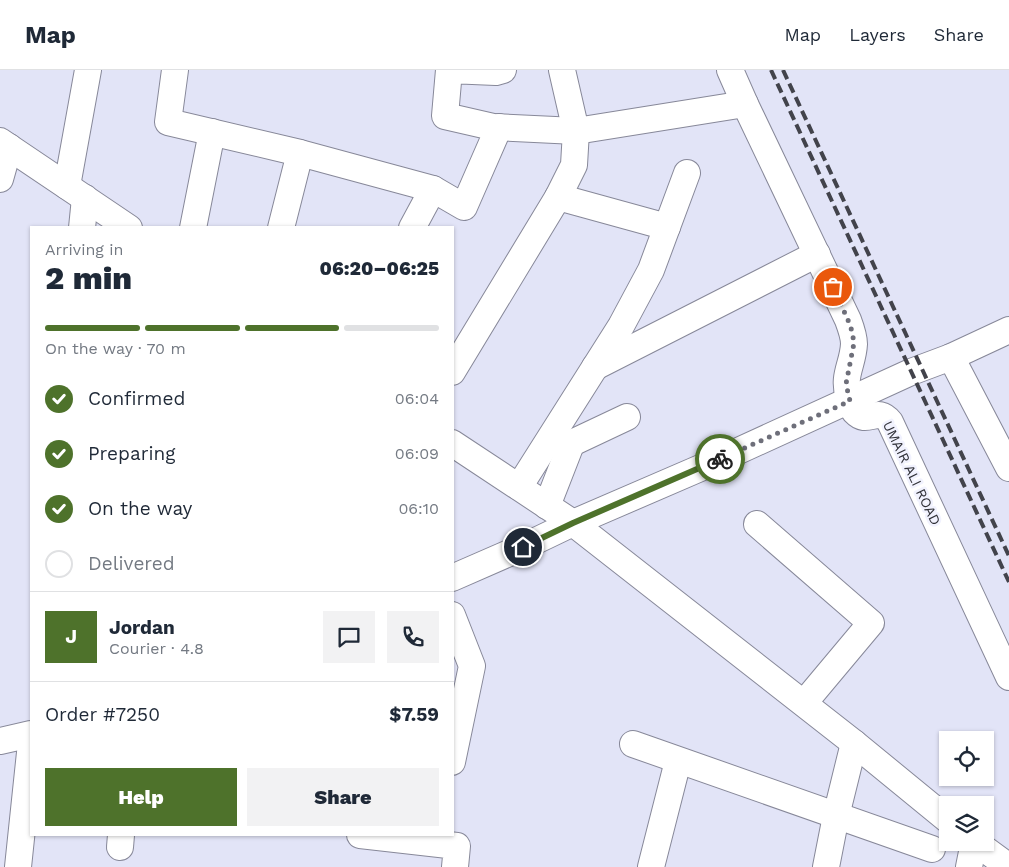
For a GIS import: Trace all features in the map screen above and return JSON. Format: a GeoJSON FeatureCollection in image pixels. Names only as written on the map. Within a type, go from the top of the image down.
{"type":"FeatureCollection","features":[{"type":"Feature","properties":{"kind":"street"},"geometry":{"type":"LineString","coordinates":[[82,226],[76,192],[88,70]]}},
{"type":"Feature","properties":{"kind":"street"},"geometry":{"type":"LineString","coordinates":[[175,70],[168,122],[300,153],[433,190],[464,207],[499,127]]}},
{"type":"Feature","properties":{"kind":"street"},"geometry":{"type":"LineString","coordinates":[[504,70],[496,72],[449,70],[445,116],[499,127],[576,131],[745,104]]}},
{"type":"Feature","properties":{"kind":"street"},"geometry":{"type":"LineString","coordinates":[[454,369],[558,197],[574,165],[576,131],[562,70]]}},
{"type":"Feature","properties":{"kind":"street"},"geometry":{"type":"LineString","coordinates":[[730,70],[852,331],[854,343],[846,384],[850,401]]}},
{"type":"Feature","properties":{"kind":"street"},"geometry":{"type":"LineString","coordinates":[[193,226],[212,132]]}},
{"type":"Feature","properties":{"kind":"street"},"geometry":{"type":"LineString","coordinates":[[0,179],[5,144],[127,226]]}},
{"type":"Feature","properties":{"kind":"street"},"geometry":{"type":"LineString","coordinates":[[282,226],[300,153]]}},
{"type":"Feature","properties":{"kind":"street"},"geometry":{"type":"LineString","coordinates":[[519,487],[621,326],[650,270],[687,173]]}},
{"type":"Feature","properties":{"kind":"street"},"geometry":{"type":"LineString","coordinates":[[413,226],[433,190]]}},
{"type":"Feature","properties":{"kind":"street"},"geometry":{"type":"LineString","coordinates":[[558,197],[667,227]]}},
{"type":"Feature","properties":{"kind":"street"},"geometry":{"type":"LineString","coordinates":[[595,368],[817,254]]}},
{"type":"Feature","properties":{"kind":"street"},"geometry":{"type":"LineString","coordinates":[[454,577],[1009,330]]}},
{"type":"Feature","properties":{"kind":"street"},"geometry":{"type":"LineString","coordinates":[[951,357],[1009,468]]}},
{"type":"Feature","properties":{"kind":"street","name":"UMAIR ALI ROAD"},"geometry":{"type":"LineString","coordinates":[[850,401],[854,411],[861,417],[867,418],[881,415],[885,416],[890,422],[1009,677]]}},
{"type":"Feature","properties":{"kind":"street"},"geometry":{"type":"LineString","coordinates":[[547,506],[570,447],[574,442],[627,417]]}},
{"type":"Feature","properties":{"kind":"street"},"geometry":{"type":"LineString","coordinates":[[454,444],[573,523],[854,743],[939,813]]}},
{"type":"Feature","properties":{"kind":"street"},"geometry":{"type":"LineString","coordinates":[[757,524],[871,623],[804,704]]}},
{"type":"Feature","properties":{"kind":"street"},"geometry":{"type":"LineString","coordinates":[[454,620],[472,666],[454,752]]}},
{"type":"Feature","properties":{"kind":"street"},"geometry":{"type":"LineString","coordinates":[[0,740],[30,734]]}},
{"type":"Feature","properties":{"kind":"street"},"geometry":{"type":"LineString","coordinates":[[826,867],[854,743]]}},
{"type":"Feature","properties":{"kind":"street"},"geometry":{"type":"LineString","coordinates":[[633,744],[932,849]]}},
{"type":"Feature","properties":{"kind":"street"},"geometry":{"type":"LineString","coordinates":[[18,867],[30,753]]}},
{"type":"Feature","properties":{"kind":"street"},"geometry":{"type":"LineString","coordinates":[[652,867],[678,760]]}},
{"type":"Feature","properties":{"kind":"street"},"geometry":{"type":"LineString","coordinates":[[369,836],[457,846],[455,867]]}},
{"type":"Feature","properties":{"kind":"street"},"geometry":{"type":"LineString","coordinates":[[969,867],[973,851]]}},
{"type":"Feature","properties":{"kind":"street"},"geometry":{"type":"LineString","coordinates":[[987,851],[1009,867]]}},
{"type":"Feature","properties":{"kind":"railway"},"geometry":{"type":"LineString","coordinates":[[771,70],[1009,582]]}},
{"type":"Feature","properties":{"kind":"railway"},"geometry":{"type":"LineString","coordinates":[[783,70],[1009,556]]}},
{"type":"Feature","properties":{"kind":"way so far"},"geometry":{"type":"LineString","coordinates":[[720,459],[850,401],[846,384],[854,343],[848,320],[833,287]]}},
{"type":"Feature","properties":{"kind":"route"},"geometry":{"type":"LineString","coordinates":[[523,547],[573,523],[720,459]]}}]}
